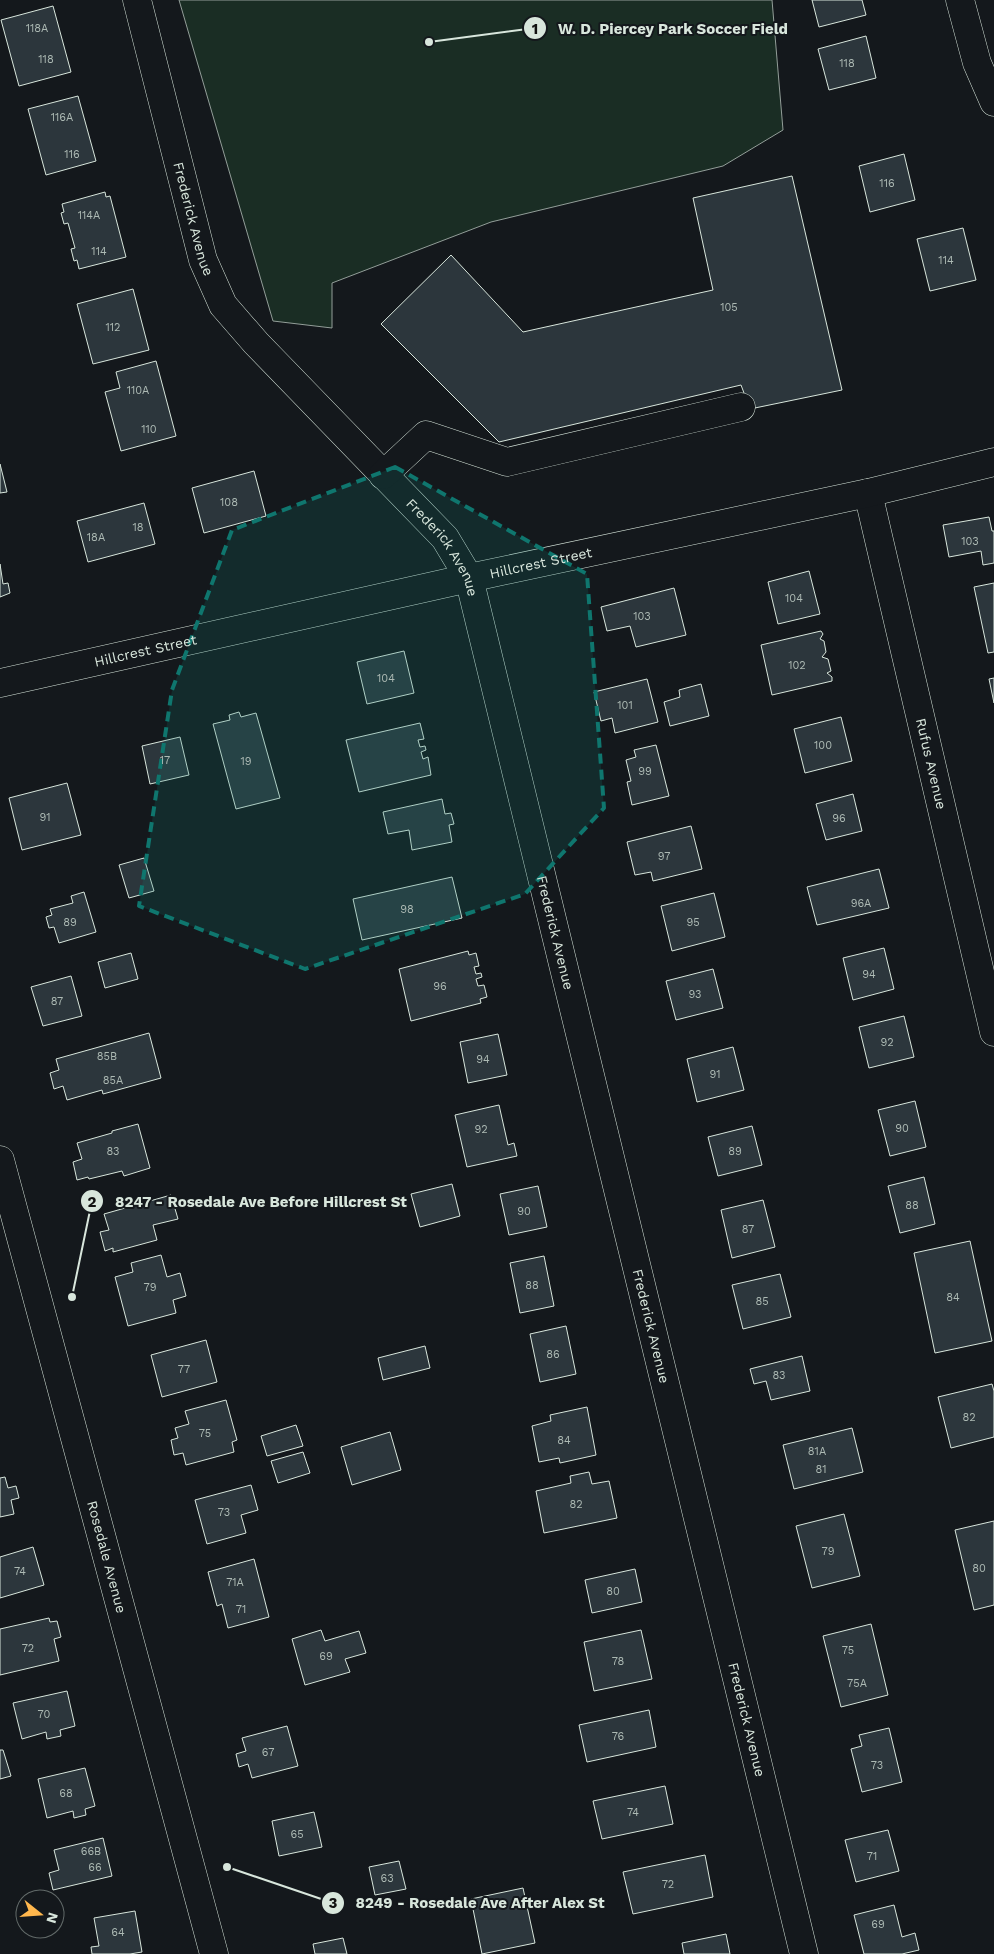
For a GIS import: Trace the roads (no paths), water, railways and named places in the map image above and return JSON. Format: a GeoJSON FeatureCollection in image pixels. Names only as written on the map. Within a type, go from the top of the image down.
{"type":"FeatureCollection","features":[{"type":"Feature","properties":{"kind":"street","name":"Frederick Avenue"},"geometry":{"type":"LineString","coordinates":[[137,0],[203,260],[223,305],[256,343],[445,538],[469,578],[804,1954]]}},
{"type":"Feature","properties":{"kind":"street"},"geometry":{"type":"LineString","coordinates":[[960,0],[978,62],[994,102]]}},
{"type":"Feature","properties":{"kind":"street"},"geometry":{"type":"LineString","coordinates":[[383,475],[426,435],[507,462],[741,407]]}},
{"type":"Feature","properties":{"kind":"street","name":"Hillcrest Street"},"geometry":{"type":"LineString","coordinates":[[0,683],[469,578],[868,493],[994,462]]}},
{"type":"Feature","properties":{"kind":"street","name":"Rufus Avenue"},"geometry":{"type":"LineString","coordinates":[[868,493],[994,1032]]}},
{"type":"Feature","properties":{"kind":"street","name":"Rosedale Avenue"},"geometry":{"type":"LineString","coordinates":[[0,1160],[214,1954]]}},
{"type":"Feature","properties":{"kind":"place","name":"W. D. Piercey Park Soccer Field"},"geometry":{"type":"Point","coordinates":[429,42]}},
{"type":"Feature","properties":{"kind":"place","name":"8247 - Rosedale Ave Before Hillcrest St"},"geometry":{"type":"Point","coordinates":[72,1297]}},
{"type":"Feature","properties":{"kind":"place","name":"8249 - Rosedale Ave After Alex St"},"geometry":{"type":"Point","coordinates":[227,1867]}}]}
